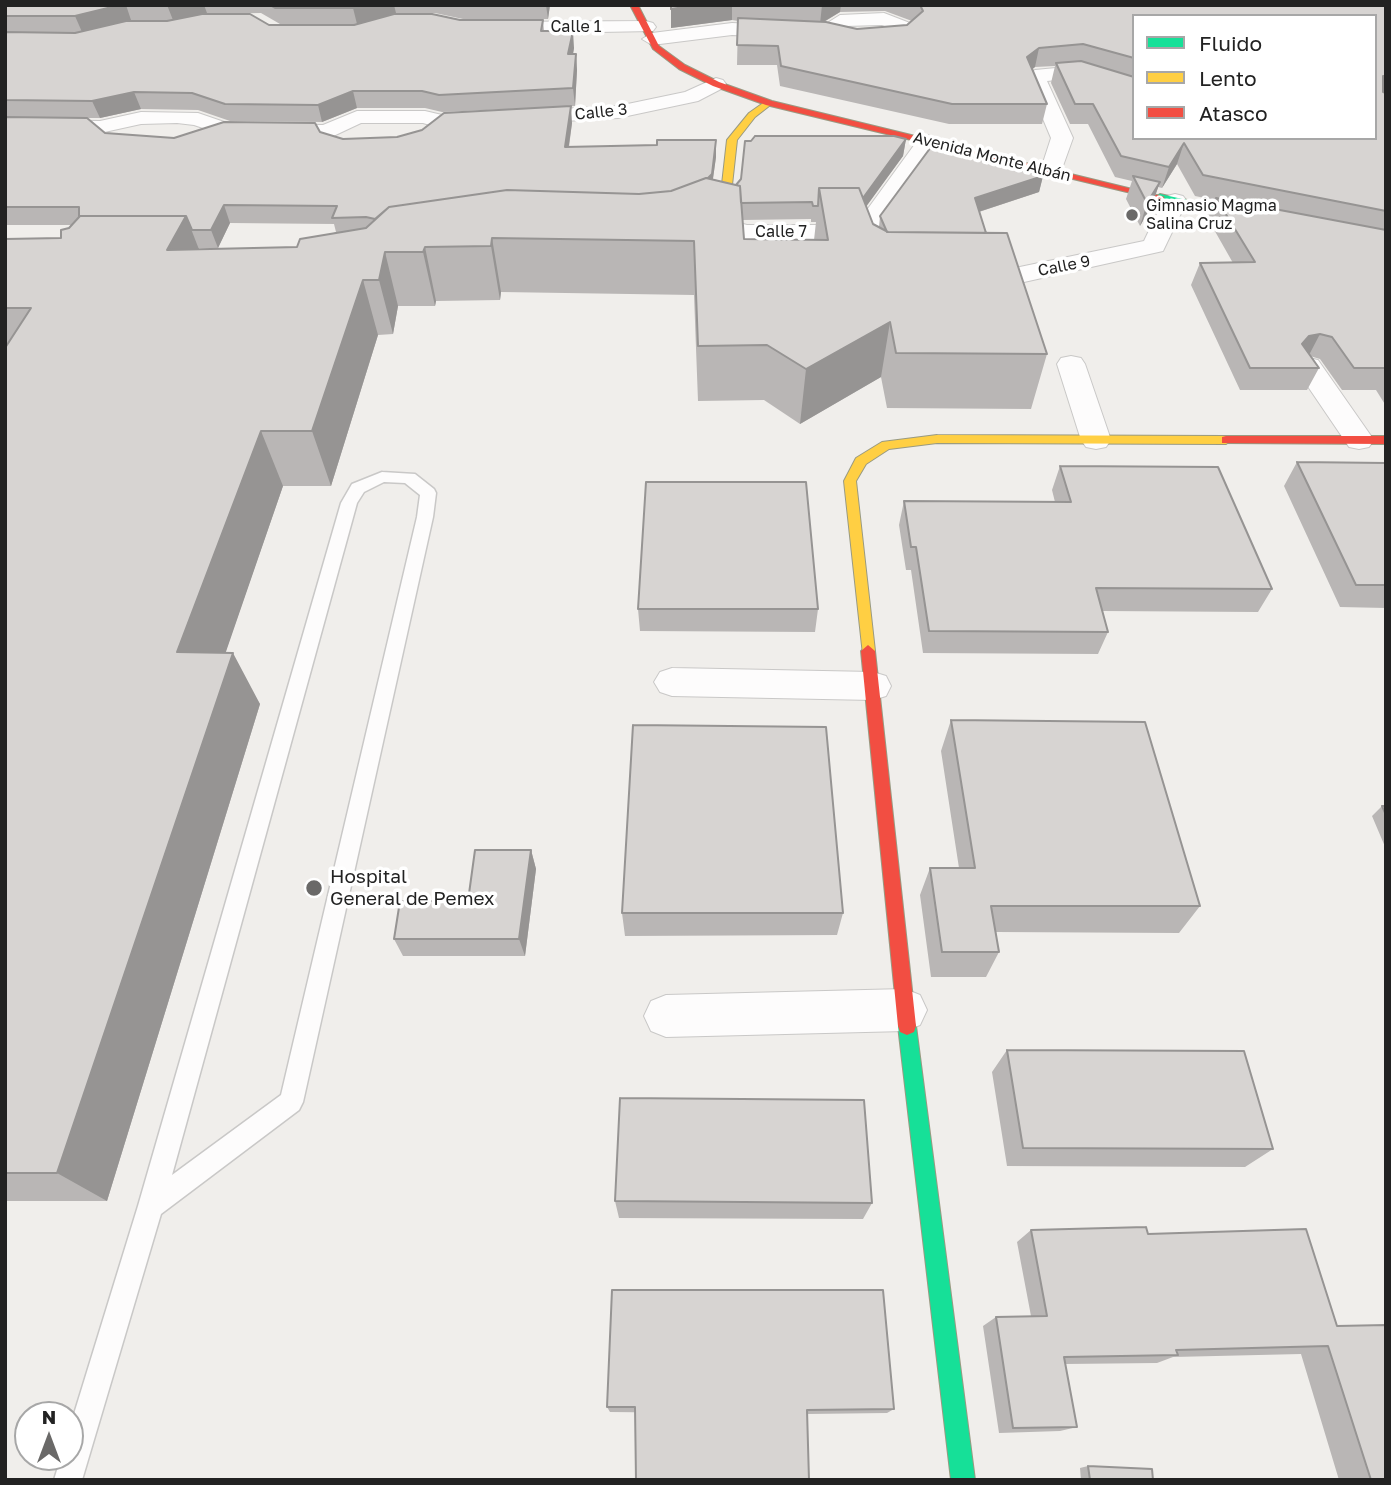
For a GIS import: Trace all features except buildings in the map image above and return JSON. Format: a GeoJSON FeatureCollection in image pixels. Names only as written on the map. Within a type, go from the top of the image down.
{"type":"FeatureCollection","features":[{"type":"Feature","properties":{"kind":"street","name":"Avenida Monte Albán"},"geometry":{"type":"LineString","coordinates":[[634,5],[656,47],[682,67],[716,84],[769,103],[1051,172],[1284,224]]}},
{"type":"Feature","properties":{"kind":"street","name":"Calle 1"},"geometry":{"type":"LineString","coordinates":[[476,28],[649,33],[732,29],[825,33]]}},
{"type":"Feature","properties":{"kind":"street"},"geometry":{"type":"LineString","coordinates":[[1096,77],[1132,71]]}},
{"type":"Feature","properties":{"kind":"street"},"geometry":{"type":"LineString","coordinates":[[1051,172],[1062,138],[1035,76],[1077,72],[1096,77],[1120,89],[1132,90]]}},
{"type":"Feature","properties":{"kind":"street","name":"Calle 3"},"geometry":{"type":"LineString","coordinates":[[327,132],[357,117],[425,117],[440,122],[618,112],[691,97],[716,84]]}},
{"type":"Feature","properties":{"kind":"street"},"geometry":{"type":"LineString","coordinates":[[690,226],[726,194],[732,140],[752,115],[769,103]]}},
{"type":"Feature","properties":{"kind":"street"},"geometry":{"type":"LineString","coordinates":[[5,126],[100,127],[141,118],[177,117],[198,119],[227,130],[327,132],[334,142],[347,147]]}},
{"type":"Feature","properties":{"kind":"street"},"geometry":{"type":"LineString","coordinates":[[417,140],[440,122]]}},
{"type":"Feature","properties":{"kind":"street"},"geometry":{"type":"LineString","coordinates":[[100,127],[121,143]]}},
{"type":"Feature","properties":{"kind":"street"},"geometry":{"type":"LineString","coordinates":[[203,141],[227,130]]}},
{"type":"Feature","properties":{"kind":"street"},"geometry":{"type":"LineString","coordinates":[[888,276],[863,232],[928,142]]}},
{"type":"Feature","properties":{"kind":"street","name":"Calle 9"},"geometry":{"type":"LineString","coordinates":[[948,276],[1015,276],[1154,246],[1175,201]]}},
{"type":"Feature","properties":{"kind":"street","name":"Calle 7"},"geometry":{"type":"LineString","coordinates":[[690,226],[746,232],[863,232]]}},
{"type":"Feature","properties":{"kind":"street"},"geometry":{"type":"LineString","coordinates":[[1071,364],[1096,440]]}},
{"type":"Feature","properties":{"kind":"street"},"geometry":{"type":"LineString","coordinates":[[1308,366],[1372,440]]}},
{"type":"Feature","properties":{"kind":"street"},"geometry":{"type":"LineString","coordinates":[[963,1480],[905,1010],[850,481],[861,461],[886,444],[937,439],[1372,440]]}},
{"type":"Feature","properties":{"kind":"street"},"geometry":{"type":"LineString","coordinates":[[671,682],[873,686]]}},
{"type":"Feature","properties":{"kind":"street"},"geometry":{"type":"LineString","coordinates":[[666,1016],[905,1010]]}},
{"type":"Feature","properties":{"kind":"lane"},"geometry":{"type":"LineString","coordinates":[[68,1480],[150,1206],[349,503],[358,488],[382,477],[409,478],[428,493],[425,517],[292,1102],[150,1206]]}},
{"type":"Feature","properties":{"kind":"traffic: fast"},"geometry":{"type":"LineString","coordinates":[[1160,197],[1263,220]]}},
{"type":"Feature","properties":{"kind":"traffic: fast"},"geometry":{"type":"LineString","coordinates":[[907,1026],[963,1480]]}},
{"type":"Feature","properties":{"kind":"traffic: slow"},"geometry":{"type":"LineString","coordinates":[[697,223],[726,194],[732,140],[752,115],[769,103]]}},
{"type":"Feature","properties":{"kind":"traffic: slow"},"geometry":{"type":"LineString","coordinates":[[868,651],[850,481],[861,461],[886,445],[937,439],[1226,440]]}},
{"type":"Feature","properties":{"kind":"traffic: jam"},"geometry":{"type":"LineString","coordinates":[[634,5],[656,47],[682,67],[716,84],[769,103],[1160,197]]}},
{"type":"Feature","properties":{"kind":"traffic: jam"},"geometry":{"type":"LineString","coordinates":[[1226,440],[1386,440]]}},
{"type":"Feature","properties":{"kind":"traffic: jam"},"geometry":{"type":"LineString","coordinates":[[868,651],[907,1026]]}},
{"type":"Feature","properties":{"kind":"place","name":"Gimnasio Magma Salina Cruz"},"geometry":{"type":"Point","coordinates":[1132,215]}},
{"type":"Feature","properties":{"kind":"place","name":"Hospital General de Pemex"},"geometry":{"type":"Point","coordinates":[314,888]}}]}
